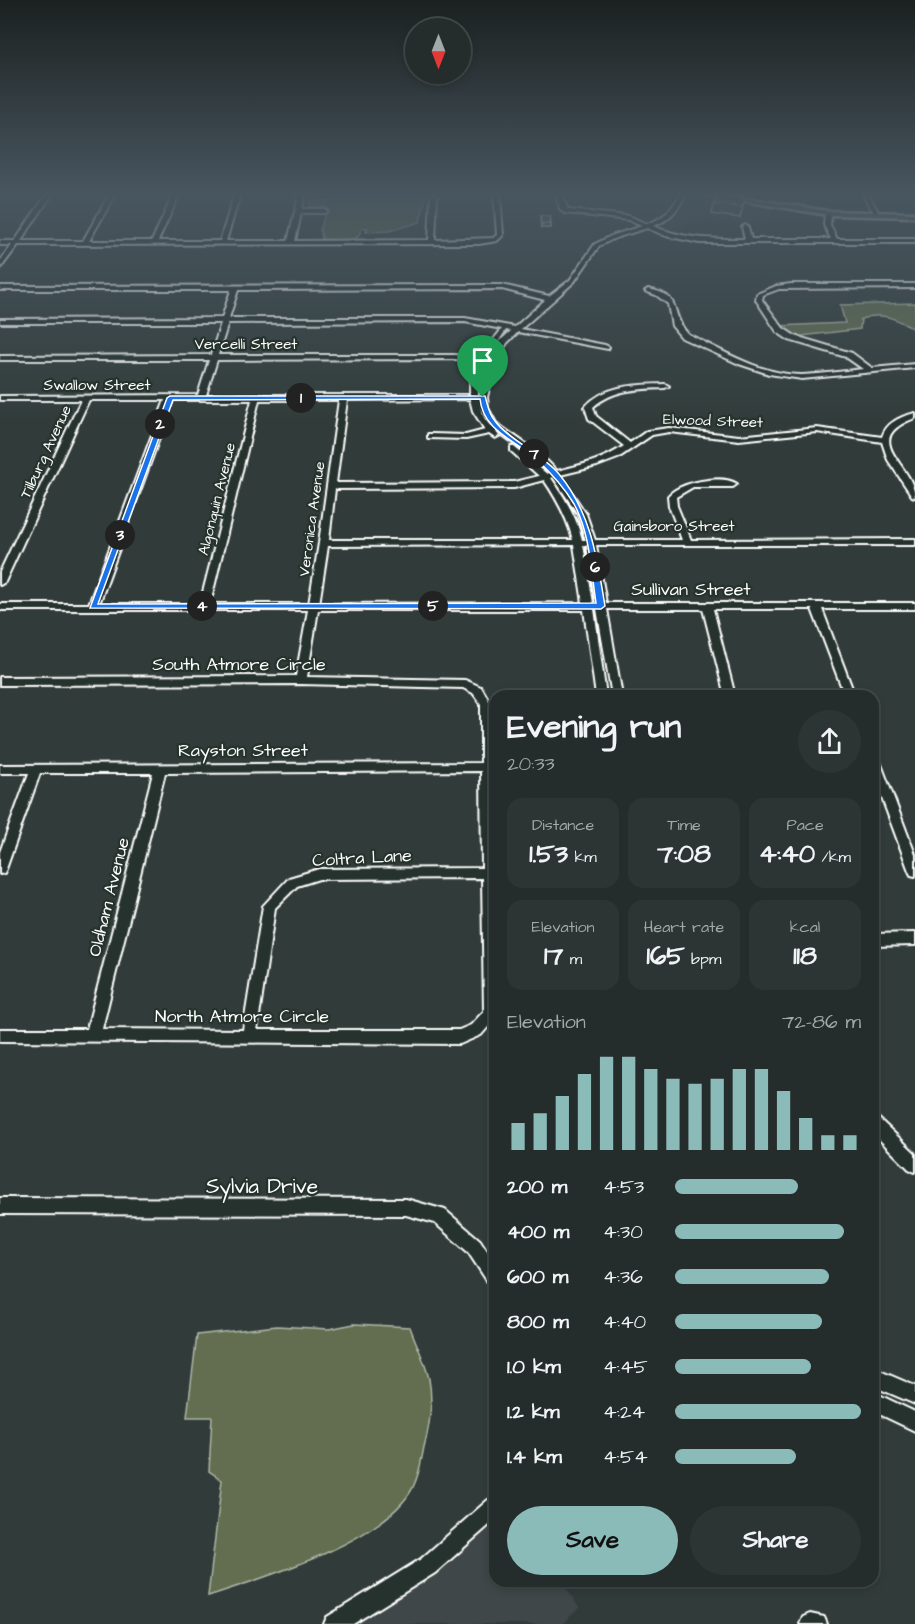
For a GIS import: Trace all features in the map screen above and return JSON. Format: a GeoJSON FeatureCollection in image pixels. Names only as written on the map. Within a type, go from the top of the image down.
{"type":"FeatureCollection","features":[{"type":"Feature","properties":{"kind":"street"},"geometry":{"type":"LineString","coordinates":[[570,271],[548,298],[511,328],[483,360],[473,397],[477,416],[551,475],[578,504],[591,542],[615,690]]}},
{"type":"Feature","properties":{"kind":"street"},"geometry":{"type":"LineString","coordinates":[[870,370],[849,355],[792,338],[780,330],[759,300],[760,294],[767,290],[791,286],[915,286]]}},
{"type":"Feature","properties":{"kind":"street"},"geometry":{"type":"LineString","coordinates":[[0,288],[502,287],[548,298]]}},
{"type":"Feature","properties":{"kind":"street"},"geometry":{"type":"LineString","coordinates":[[201,398],[235,288]]}},
{"type":"Feature","properties":{"kind":"street"},"geometry":{"type":"LineString","coordinates":[[648,291],[658,293],[671,303],[676,326],[685,336],[761,371],[784,377],[802,377],[915,366]]}},
{"type":"Feature","properties":{"kind":"street"},"geometry":{"type":"LineString","coordinates":[[0,321],[465,320],[604,347]]}},
{"type":"Feature","properties":{"kind":"street"},"geometry":{"type":"LineString","coordinates":[[494,430],[486,414],[483,397],[492,361],[511,328]]}},
{"type":"Feature","properties":{"kind":"street","name":"Vercelli Street"},"geometry":{"type":"LineString","coordinates":[[0,358],[454,357],[492,361]]}},
{"type":"Feature","properties":{"kind":"street"},"geometry":{"type":"LineString","coordinates":[[629,446],[592,417],[588,407],[596,398],[608,393],[665,386]]}},
{"type":"Feature","properties":{"kind":"street","name":"Swallow Street"},"geometry":{"type":"LineString","coordinates":[[0,398],[483,397]]}},
{"type":"Feature","properties":{"kind":"street","name":"Tilburg Avenue"},"geometry":{"type":"LineString","coordinates":[[0,582],[86,398]]}},
{"type":"Feature","properties":{"kind":"street"},"geometry":{"type":"LineString","coordinates":[[93,607],[170,398]]}},
{"type":"Feature","properties":{"kind":"street","name":"Algonquin Avenue"},"geometry":{"type":"LineString","coordinates":[[204,606],[256,398]]}},
{"type":"Feature","properties":{"kind":"street","name":"Veronica Avenue"},"geometry":{"type":"LineString","coordinates":[[301,680],[333,486],[343,398]]}},
{"type":"Feature","properties":{"kind":"street"},"geometry":{"type":"LineString","coordinates":[[915,415],[899,419],[891,426],[885,440],[891,462],[912,485],[915,494]]}},
{"type":"Feature","properties":{"kind":"street"},"geometry":{"type":"LineString","coordinates":[[431,436],[466,437],[494,430]]}},
{"type":"Feature","properties":{"kind":"street","name":"Elwood Street"},"geometry":{"type":"LineString","coordinates":[[333,486],[514,485],[594,464],[650,433],[669,430],[739,438],[817,430],[885,440]]}},
{"type":"Feature","properties":{"kind":"street"},"geometry":{"type":"LineString","coordinates":[[551,475],[568,510],[579,542],[600,690]]}},
{"type":"Feature","properties":{"kind":"street"},"geometry":{"type":"LineString","coordinates":[[687,541],[673,506],[672,496],[676,491],[689,485],[733,484]]}},
{"type":"Feature","properties":{"kind":"street","name":"Gainsboro Street"},"geometry":{"type":"LineString","coordinates":[[324,543],[915,542]]}},
{"type":"Feature","properties":{"kind":"street"},"geometry":{"type":"LineString","coordinates":[[707,606],[728,690]]}},
{"type":"Feature","properties":{"kind":"street"},"geometry":{"type":"LineString","coordinates":[[816,606],[847,690]]}},
{"type":"Feature","properties":{"kind":"street","name":"Sullivan Street"},"geometry":{"type":"LineString","coordinates":[[0,607],[915,606]]}},
{"type":"Feature","properties":{"kind":"street","name":"South Atmore Circle"},"geometry":{"type":"LineString","coordinates":[[0,681],[301,680],[465,684],[477,690],[486,704],[486,767]]}},
{"type":"Feature","properties":{"kind":"street"},"geometry":{"type":"LineString","coordinates":[[486,767],[489,846]]}},
{"type":"Feature","properties":{"kind":"street","name":"Rayston Street"},"geometry":{"type":"LineString","coordinates":[[0,770],[486,767]]}},
{"type":"Feature","properties":{"kind":"street"},"geometry":{"type":"LineString","coordinates":[[0,869],[36,769]]}},
{"type":"Feature","properties":{"kind":"street","name":"Oldham Avenue"},"geometry":{"type":"LineString","coordinates":[[93,1035],[160,769]]}},
{"type":"Feature","properties":{"kind":"street"},"geometry":{"type":"LineString","coordinates":[[879,775],[915,871]]}},
{"type":"Feature","properties":{"kind":"street","name":"Coltra Lane"},"geometry":{"type":"LineString","coordinates":[[249,1035],[269,906],[293,882],[319,874],[489,873]]}},
{"type":"Feature","properties":{"kind":"street"},"geometry":{"type":"LineString","coordinates":[[879,940],[915,939]]}},
{"type":"Feature","properties":{"kind":"street","name":"North Atmore Circle"},"geometry":{"type":"LineString","coordinates":[[0,1035],[460,1037],[481,1026],[489,1016]]}},
{"type":"Feature","properties":{"kind":"street"},"geometry":{"type":"LineString","coordinates":[[879,1130],[915,1164]]}},
{"type":"Feature","properties":{"kind":"street","name":"Sylvia Drive"},"geometry":{"type":"LineString","coordinates":[[0,1206],[406,1207],[439,1216],[474,1246],[489,1269]]}},
{"type":"Feature","properties":{"kind":"street"},"geometry":{"type":"LineString","coordinates":[[879,1380],[915,1395]]}},
{"type":"Feature","properties":{"kind":"street"},"geometry":{"type":"LineString","coordinates":[[879,1404],[915,1422]]}},
{"type":"Feature","properties":{"kind":"street"},"geometry":{"type":"LineString","coordinates":[[334,1624],[428,1566],[489,1512]]}},
{"type":"Feature","properties":{"kind":"street"},"geometry":{"type":"LineString","coordinates":[[810,1624],[817,1624]]}},
{"type":"Feature","properties":{"kind":"shaded area"},"geometry":{"type":"Polygon","coordinates":[[[489,1525],[489,1587],[566,1587],[579,1608],[562,1624],[357,1624],[432,1576],[489,1525]]]}},
{"type":"Feature","properties":{"kind":"green space"},"geometry":{"type":"Polygon","coordinates":[[[915,303],[915,330],[883,316],[861,319],[860,329],[793,337],[779,326],[845,323],[840,305],[915,303]]]}},
{"type":"Feature","properties":{"kind":"green space"},"geometry":{"type":"Polygon","coordinates":[[[354,1324],[410,1327],[425,1366],[431,1396],[430,1413],[420,1465],[412,1489],[393,1512],[345,1544],[287,1569],[208,1596],[222,1480],[209,1471],[212,1417],[187,1417],[197,1335],[277,1326],[329,1329],[354,1324]]]}},
{"type":"Feature","properties":{"kind":"route"},"geometry":{"type":"LineString","coordinates":[[483,397],[484,408],[493,424],[536,455],[566,486],[578,504],[591,542],[601,606],[93,607],[170,398],[483,397]]}}]}
